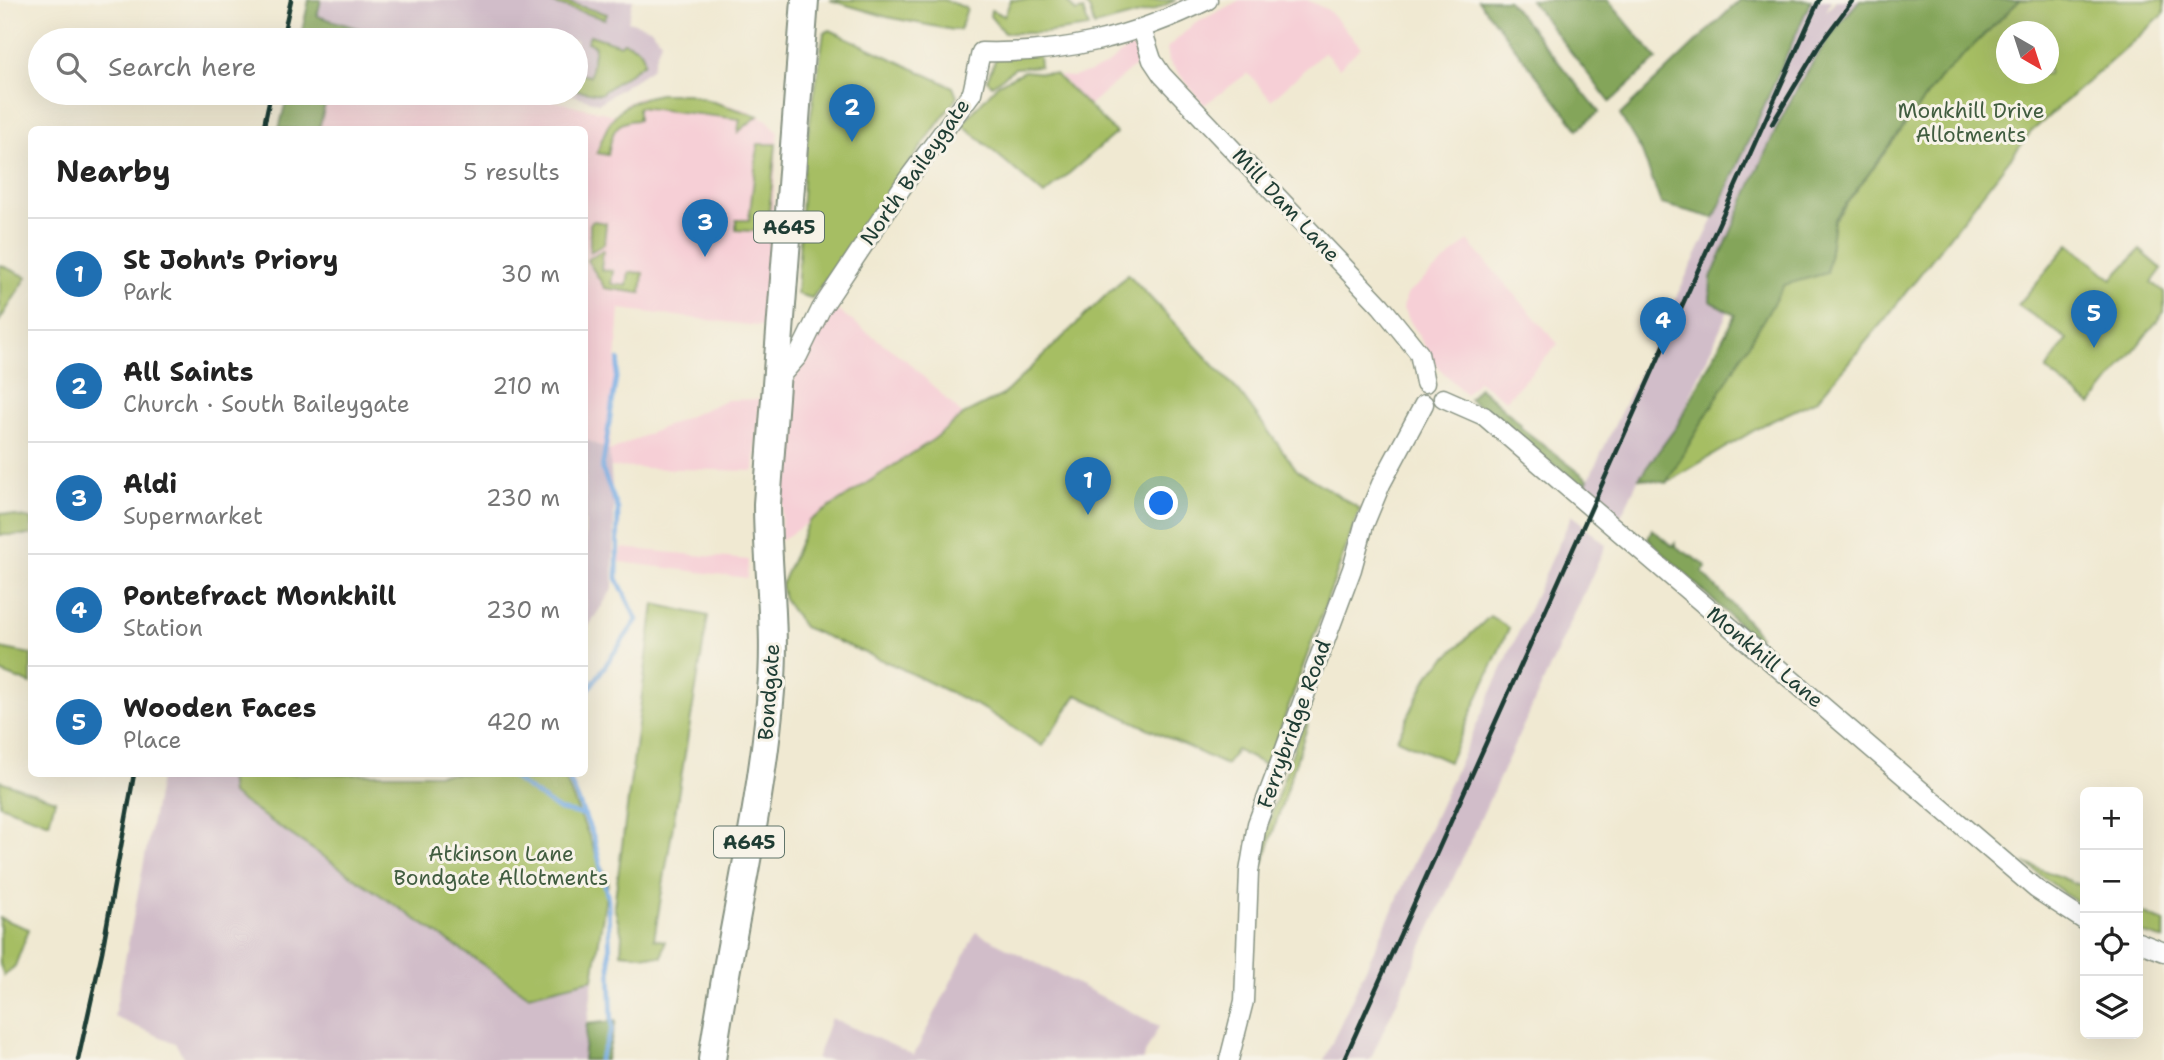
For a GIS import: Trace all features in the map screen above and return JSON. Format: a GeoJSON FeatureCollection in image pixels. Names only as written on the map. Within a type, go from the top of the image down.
{"type":"FeatureCollection","features":[{"type":"Feature","properties":{"kind":"highway","name":"A645"},"geometry":{"type":"LineString","coordinates":[[783,320],[805,0]]}},
{"type":"Feature","properties":{"kind":"highway","name":"Bondgate"},"geometry":{"type":"LineString","coordinates":[[712,1060],[764,752],[771,692],[774,633],[767,550],[767,504],[783,320]]}},
{"type":"Feature","properties":{"kind":"street","name":"North Baileygate"},"geometry":{"type":"LineString","coordinates":[[777,380],[797,356],[821,309],[907,180],[972,93],[981,52],[1069,48],[1142,29],[1208,0]]}},
{"type":"Feature","properties":{"kind":"street","name":"Mill Dam Lane"},"geometry":{"type":"LineString","coordinates":[[1142,29],[1152,60],[1162,75],[1381,306],[1419,353],[1425,383]]}},
{"type":"Feature","properties":{"kind":"street"},"geometry":{"type":"LineString","coordinates":[[783,320],[794,321],[810,317],[821,309]]}},
{"type":"Feature","properties":{"kind":"street"},"geometry":{"type":"LineString","coordinates":[[1433,382],[1440,386],[1443,398],[1434,406],[1424,404],[1419,393],[1425,383],[1433,382]]}},
{"type":"Feature","properties":{"kind":"street","name":"Monkhill Lane"},"geometry":{"type":"LineString","coordinates":[[1443,398],[1484,416],[2036,889],[2080,918]]}},
{"type":"Feature","properties":{"kind":"street","name":"Ferrybridge Road"},"geometry":{"type":"LineString","coordinates":[[1229,1060],[1244,1001],[1249,872],[1257,824],[1352,569],[1364,525],[1381,484],[1424,404]]}},
{"type":"Feature","properties":{"kind":"street"},"geometry":{"type":"LineString","coordinates":[[2143,944],[2164,952]]}},
{"type":"Feature","properties":{"kind":"shaded area"},"geometry":{"type":"Polygon","coordinates":[[[321,0],[633,0],[628,21],[650,28],[661,41],[651,69],[599,103],[588,100],[588,28],[356,28],[317,16],[321,0]]]}},
{"type":"Feature","properties":{"kind":"shaded area"},"geometry":{"type":"Polygon","coordinates":[[[1240,0],[1307,0],[1328,10],[1361,47],[1339,68],[1324,52],[1271,100],[1248,73],[1204,105],[1169,61],[1167,48],[1194,24],[1240,0]]]}},
{"type":"Feature","properties":{"kind":"shaded area"},"geometry":{"type":"Polygon","coordinates":[[[1811,0],[1831,0],[1826,12],[1836,0],[1952,0],[1728,311],[1677,426],[1639,478],[1619,520],[1584,489],[1714,218],[1811,0]]]}},
{"type":"Feature","properties":{"kind":"shaded area"},"geometry":{"type":"Polygon","coordinates":[[[1131,46],[1142,60],[1088,106],[1060,76],[1073,77],[1105,66],[1131,46]]]}},
{"type":"Feature","properties":{"kind":"shaded area"},"geometry":{"type":"Polygon","coordinates":[[[688,94],[747,110],[767,120],[778,131],[765,327],[620,309],[609,451],[588,440],[588,126],[320,126],[325,105],[572,105],[614,115],[627,103],[640,97],[688,94]]]}},
{"type":"Feature","properties":{"kind":"shaded area"},"geometry":{"type":"Polygon","coordinates":[[[1468,241],[1558,344],[1506,400],[1478,381],[1465,394],[1436,365],[1403,309],[1406,295],[1468,241]]]}},
{"type":"Feature","properties":{"kind":"shaded area"},"geometry":{"type":"Polygon","coordinates":[[[833,307],[907,361],[963,415],[934,439],[780,541],[789,389],[833,307]]]}},
{"type":"Feature","properties":{"kind":"shaded area"},"geometry":{"type":"Polygon","coordinates":[[[760,399],[754,471],[610,467],[609,451],[726,400],[760,399]]]}},
{"type":"Feature","properties":{"kind":"shaded area"},"geometry":{"type":"Polygon","coordinates":[[[588,440],[609,451],[614,508],[613,588],[588,627],[588,440]]]}},
{"type":"Feature","properties":{"kind":"shaded area"},"geometry":{"type":"Polygon","coordinates":[[[1572,515],[1606,545],[1370,1060],[1324,1060],[1572,515]]]}},
{"type":"Feature","properties":{"kind":"shaded area"},"geometry":{"type":"Polygon","coordinates":[[[621,548],[748,560],[747,578],[620,562],[621,548]]]}},
{"type":"Feature","properties":{"kind":"shaded area"},"geometry":{"type":"Polygon","coordinates":[[[160,777],[229,777],[231,795],[528,995],[593,979],[583,1060],[186,1060],[175,1043],[114,1017],[160,777]]]}},
{"type":"Feature","properties":{"kind":"shaded area"},"geometry":{"type":"Polygon","coordinates":[[[976,932],[1159,1026],[1142,1060],[816,1060],[831,1018],[914,1055],[976,932]]]}},
{"type":"Feature","properties":{"kind":"green space"},"geometry":{"type":"Polygon","coordinates":[[[309,0],[321,0],[317,16],[356,28],[303,28],[309,0]]]}},
{"type":"Feature","properties":{"kind":"green space"},"geometry":{"type":"Polygon","coordinates":[[[542,0],[558,0],[607,14],[605,19],[542,0]]]}},
{"type":"Feature","properties":{"kind":"green space"},"geometry":{"type":"Polygon","coordinates":[[[830,0],[944,0],[967,8],[960,30],[953,30],[887,17],[830,0]]]}},
{"type":"Feature","properties":{"kind":"green space"},"geometry":{"type":"Polygon","coordinates":[[[1011,0],[1066,0],[1076,12],[1083,10],[1089,27],[1044,33],[1004,33],[990,16],[991,10],[1004,16],[1011,0]]]}},
{"type":"Feature","properties":{"kind":"green space"},"geometry":{"type":"Polygon","coordinates":[[[1081,0],[1176,0],[1154,10],[1094,26],[1090,10],[1081,0]]]}},
{"type":"Feature","properties":{"kind":"green space"},"geometry":{"type":"Polygon","coordinates":[[[1478,0],[1508,0],[1599,112],[1578,129],[1478,0]]]}},
{"type":"Feature","properties":{"kind":"green space"},"geometry":{"type":"Polygon","coordinates":[[[1530,0],[1608,0],[1657,59],[1610,102],[1530,0]]]}},
{"type":"Feature","properties":{"kind":"green space"},"geometry":{"type":"Polygon","coordinates":[[[1740,0],[1811,0],[1714,218],[1661,204],[1642,152],[1620,115],[1740,0]]]}},
{"type":"Feature","properties":{"kind":"green space"},"geometry":{"type":"Polygon","coordinates":[[[1860,0],[2020,0],[1940,78],[1834,220],[1827,273],[1784,285],[1666,483],[1639,478],[1677,426],[1735,315],[1710,301],[1711,278],[1758,169],[1793,97],[1835,30],[1860,0]]]}},
{"type":"Feature","properties":{"kind":"green space","name":"Monkhill Drive Allotments"},"geometry":{"type":"Polygon","coordinates":[[[2020,0],[2164,0],[2164,14],[2031,132],[1885,319],[1817,400],[1765,424],[1666,483],[1784,284],[1827,273],[1834,221],[1940,78],[1996,23],[1996,84],[2059,84],[2059,21],[1998,21],[2020,0]]]}},
{"type":"Feature","properties":{"kind":"green space"},"geometry":{"type":"Polygon","coordinates":[[[830,30],[953,87],[957,97],[812,298],[797,294],[804,158],[824,33],[830,30]]]}},
{"type":"Feature","properties":{"kind":"green space"},"geometry":{"type":"Polygon","coordinates":[[[590,35],[620,45],[624,42],[636,47],[643,55],[644,63],[600,94],[588,92],[588,76],[595,46],[588,42],[590,35]]]}},
{"type":"Feature","properties":{"kind":"green space"},"geometry":{"type":"Polygon","coordinates":[[[1039,54],[1040,66],[1015,68],[992,85],[987,80],[996,58],[1039,54]]]}},
{"type":"Feature","properties":{"kind":"green space"},"geometry":{"type":"Polygon","coordinates":[[[1024,71],[1055,74],[1116,133],[1044,195],[962,124],[998,84],[1024,71]]]}},
{"type":"Feature","properties":{"kind":"green space"},"geometry":{"type":"Polygon","coordinates":[[[660,94],[688,94],[758,116],[738,132],[740,119],[638,107],[638,120],[623,123],[615,130],[608,155],[597,153],[606,129],[618,112],[635,101],[660,94]]]}},
{"type":"Feature","properties":{"kind":"green space"},"geometry":{"type":"Polygon","coordinates":[[[285,105],[325,105],[320,126],[280,126],[285,105]]]}},
{"type":"Feature","properties":{"kind":"green space"},"geometry":{"type":"Polygon","coordinates":[[[758,144],[776,144],[767,232],[736,230],[736,220],[749,220],[758,144]]]}},
{"type":"Feature","properties":{"kind":"green space"},"geometry":{"type":"Polygon","coordinates":[[[590,223],[606,223],[604,244],[590,252],[590,223]]]}},
{"type":"Feature","properties":{"kind":"green space"},"geometry":{"type":"Polygon","coordinates":[[[2069,244],[2112,279],[2140,250],[2162,269],[2152,282],[2164,292],[2164,312],[2091,405],[2046,370],[2067,339],[2018,305],[2069,244]]]}},
{"type":"Feature","properties":{"kind":"green space"},"geometry":{"type":"Polygon","coordinates":[[[603,250],[601,270],[613,271],[611,284],[627,286],[629,272],[643,273],[641,293],[605,288],[588,259],[603,250]]]}},
{"type":"Feature","properties":{"kind":"green space"},"geometry":{"type":"Polygon","coordinates":[[[0,265],[27,277],[0,320],[0,265]]]}},
{"type":"Feature","properties":{"kind":"green space"},"geometry":{"type":"Polygon","coordinates":[[[1128,274],[1240,393],[1297,470],[1360,509],[1267,766],[1236,750],[1226,765],[1077,695],[1042,746],[984,709],[896,666],[803,627],[784,599],[781,585],[809,521],[934,439],[963,415],[1003,395],[1128,274]]]}},
{"type":"Feature","properties":{"kind":"green space"},"geometry":{"type":"Polygon","coordinates":[[[1479,387],[1521,424],[1520,427],[1588,479],[1584,489],[1469,399],[1479,387]]]}},
{"type":"Feature","properties":{"kind":"green space"},"geometry":{"type":"Polygon","coordinates":[[[0,513],[28,518],[28,535],[0,535],[0,513]]]}},
{"type":"Feature","properties":{"kind":"green space"},"geometry":{"type":"Polygon","coordinates":[[[1652,529],[1672,546],[1675,543],[1675,546],[1705,565],[1706,568],[1702,572],[1753,627],[1759,636],[1755,640],[1648,539],[1652,529]]]}},
{"type":"Feature","properties":{"kind":"green space"},"geometry":{"type":"Polygon","coordinates":[[[654,604],[708,616],[654,939],[665,941],[662,957],[621,953],[622,935],[614,906],[654,604]]]}},
{"type":"Feature","properties":{"kind":"green space"},"geometry":{"type":"Polygon","coordinates":[[[1490,616],[1509,628],[1449,762],[1397,739],[1429,674],[1490,616]]]}},
{"type":"Feature","properties":{"kind":"green space"},"geometry":{"type":"Polygon","coordinates":[[[0,648],[28,653],[28,683],[0,672],[0,648]]]}},
{"type":"Feature","properties":{"kind":"green space"},"geometry":{"type":"Polygon","coordinates":[[[1305,717],[1308,724],[1263,863],[1260,862],[1272,812],[1305,717]]]}},
{"type":"Feature","properties":{"kind":"green space","name":"Atkinson Lane Bondgate Allotments"},"geometry":{"type":"Polygon","coordinates":[[[229,777],[564,777],[608,882],[593,979],[528,995],[231,794],[229,777]]]}},
{"type":"Feature","properties":{"kind":"green space"},"geometry":{"type":"Polygon","coordinates":[[[0,781],[55,800],[49,823],[0,805],[0,781]]]}},
{"type":"Feature","properties":{"kind":"green space"},"geometry":{"type":"Polygon","coordinates":[[[2025,863],[2080,885],[2080,905],[2025,863]]]}},
{"type":"Feature","properties":{"kind":"green space"},"geometry":{"type":"Polygon","coordinates":[[[2143,913],[2164,922],[2164,940],[2143,934],[2143,913]]]}},
{"type":"Feature","properties":{"kind":"green space"},"geometry":{"type":"Polygon","coordinates":[[[0,918],[29,929],[15,966],[4,976],[0,964],[0,918]]]}},
{"type":"Feature","properties":{"kind":"green space"},"geometry":{"type":"Polygon","coordinates":[[[616,1021],[606,1060],[583,1060],[587,1024],[616,1021]]]}},
{"type":"Feature","properties":{"kind":"waterway"},"geometry":{"type":"LineString","coordinates":[[588,690],[637,620],[617,578],[618,509],[602,469],[619,360]]}},
{"type":"Feature","properties":{"kind":"waterway"},"geometry":{"type":"LineString","coordinates":[[511,777],[559,810],[585,815]]}},
{"type":"Feature","properties":{"kind":"waterway"},"geometry":{"type":"LineString","coordinates":[[568,777],[594,838],[608,899],[612,1029],[599,1060]]}},
{"type":"Feature","properties":{"kind":"railway"},"geometry":{"type":"LineString","coordinates":[[285,28],[291,0]]}},
{"type":"Feature","properties":{"kind":"railway"},"geometry":{"type":"LineString","coordinates":[[1344,1060],[1819,0]]}},
{"type":"Feature","properties":{"kind":"railway"},"geometry":{"type":"LineString","coordinates":[[1772,124],[1820,44],[1853,0]]}},
{"type":"Feature","properties":{"kind":"railway"},"geometry":{"type":"LineString","coordinates":[[264,126],[268,105]]}},
{"type":"Feature","properties":{"kind":"railway"},"geometry":{"type":"LineString","coordinates":[[78,1060],[102,952],[133,777]]}},
{"type":"Feature","properties":{"kind":"place","name":"All Saints"},"geometry":{"type":"Point","coordinates":[852,142]}},
{"type":"Feature","properties":{"kind":"place","name":"Aldi"},"geometry":{"type":"Point","coordinates":[705,257]}},
{"type":"Feature","properties":{"kind":"place","name":"Wooden Faces"},"geometry":{"type":"Point","coordinates":[2094,348]}},
{"type":"Feature","properties":{"kind":"place","name":"Pontefract Monkhill"},"geometry":{"type":"Point","coordinates":[1663,355]}},
{"type":"Feature","properties":{"kind":"place","name":"St John's Priory"},"geometry":{"type":"Point","coordinates":[1088,515]}}]}
